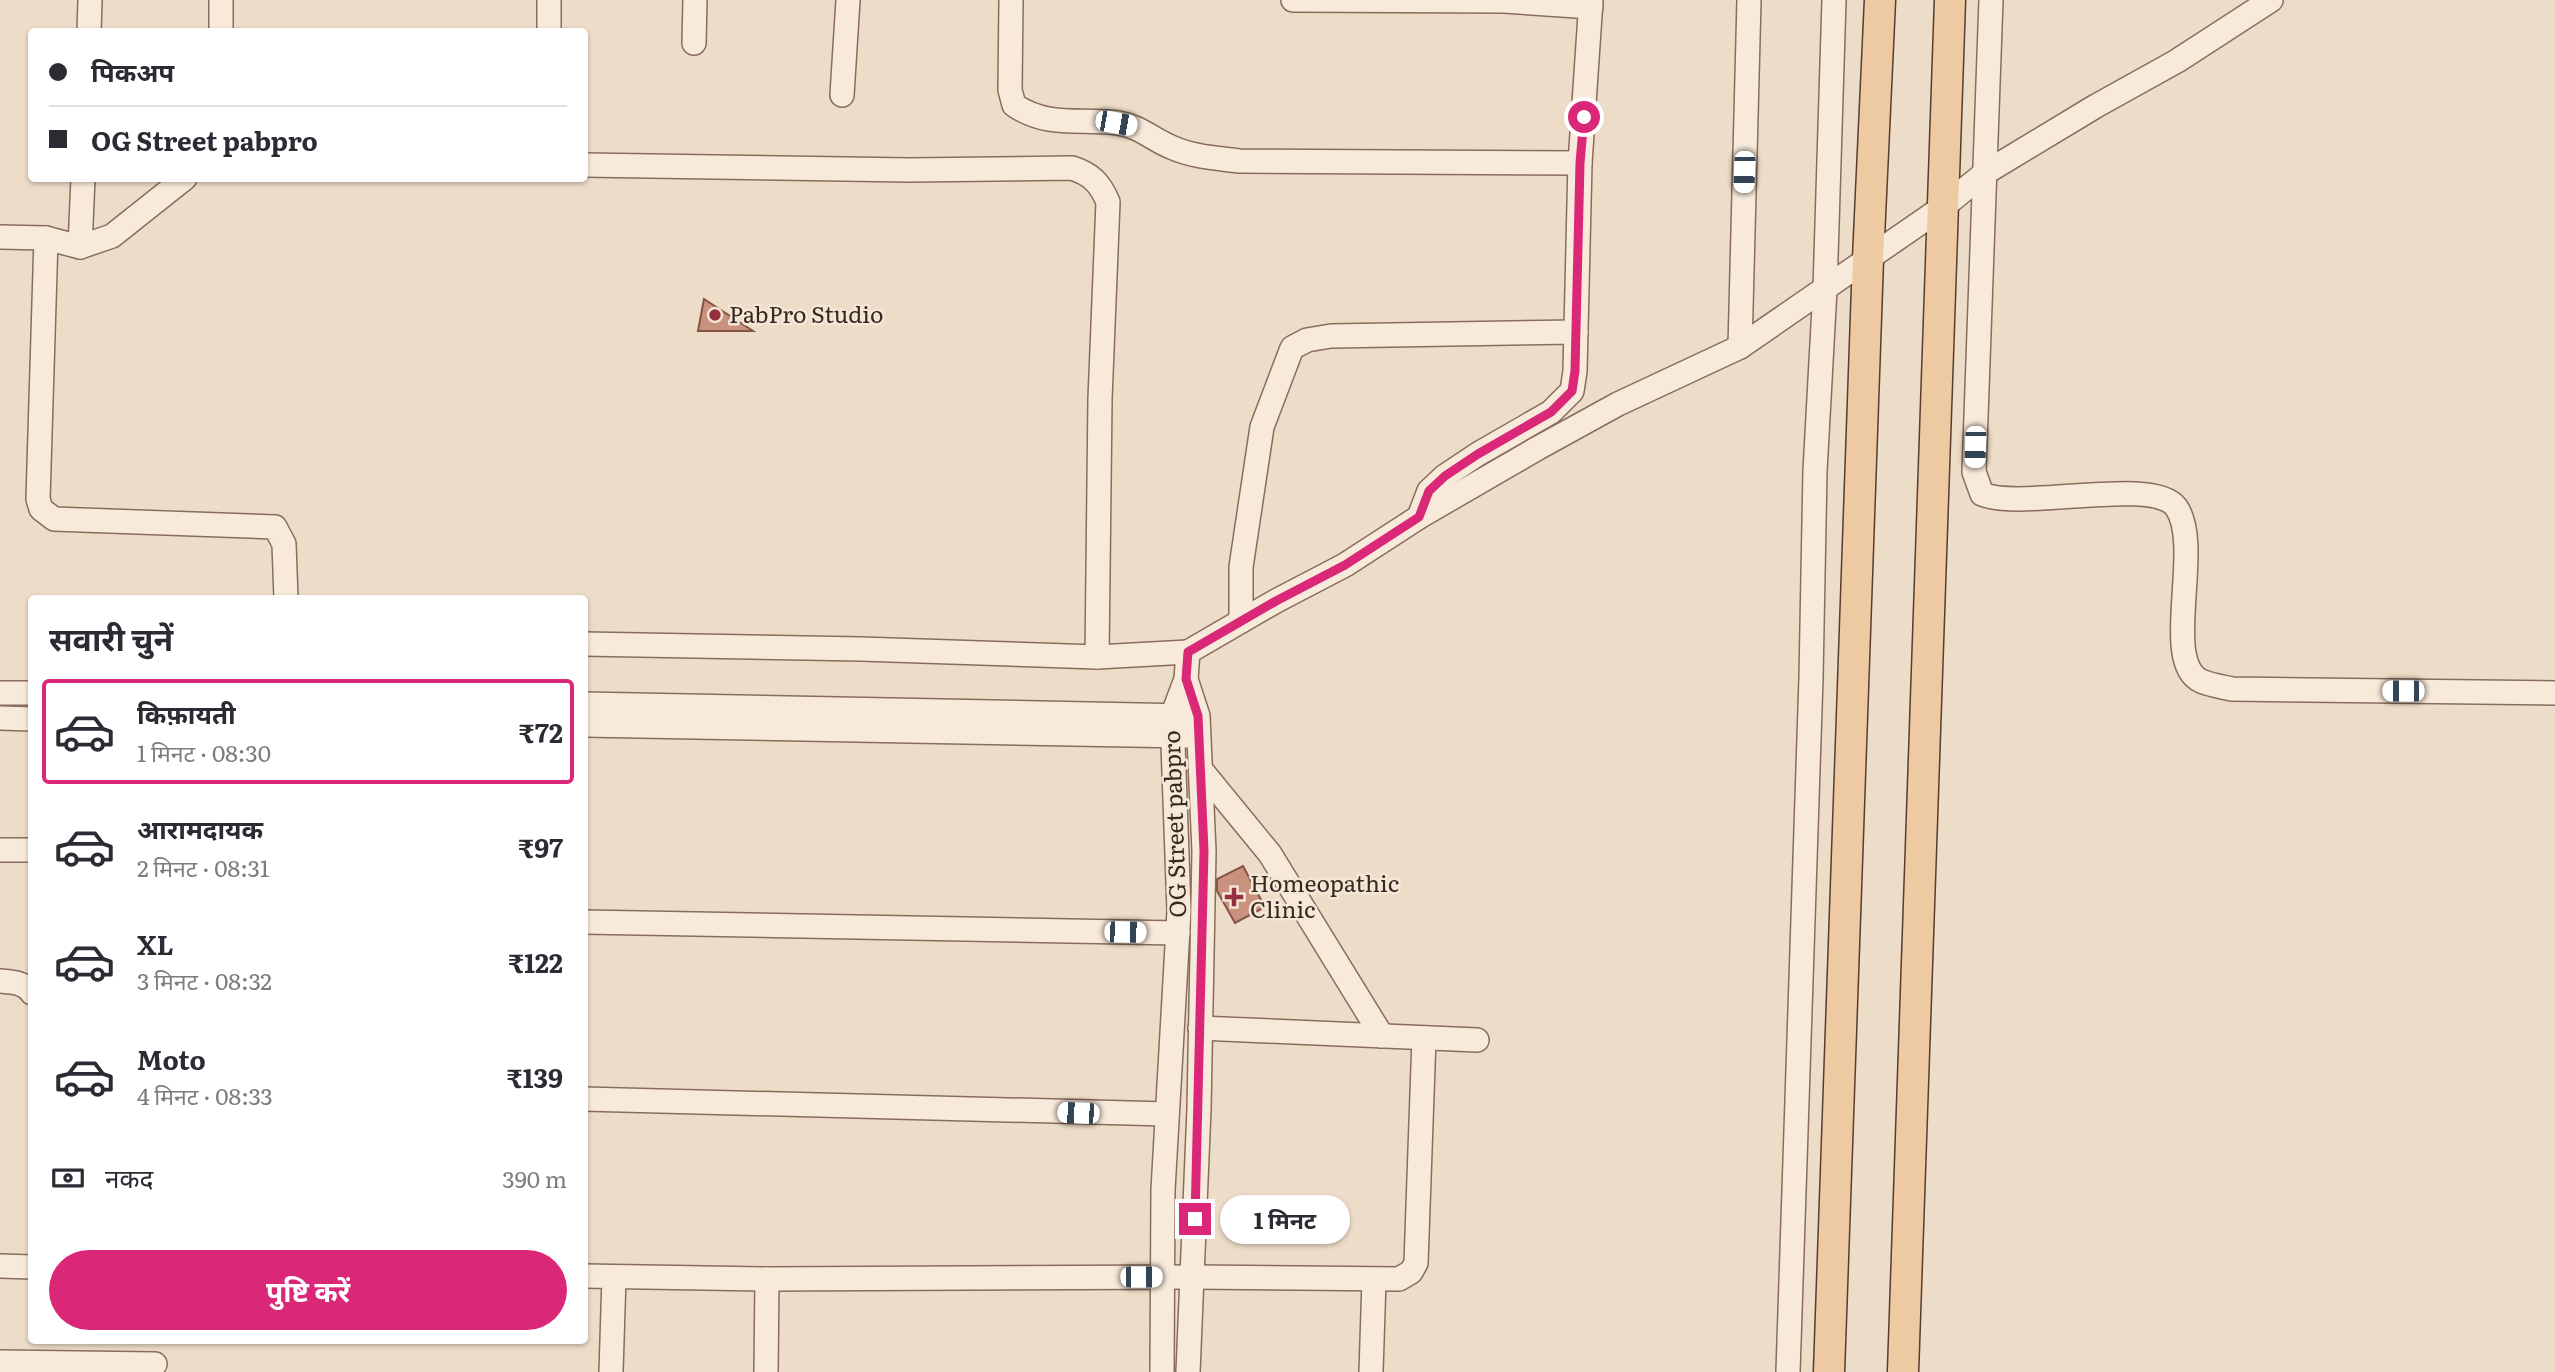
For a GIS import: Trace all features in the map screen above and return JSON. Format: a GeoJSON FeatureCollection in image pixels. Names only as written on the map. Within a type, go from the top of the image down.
{"type":"FeatureCollection","features":[{"type":"Feature","properties":{"kind":"main road"},"geometry":{"type":"LineString","coordinates":[[1829,1372],[1868,259],[1880,0]]}},
{"type":"Feature","properties":{"kind":"main road"},"geometry":{"type":"LineString","coordinates":[[1903,1372],[1950,0]]}},
{"type":"Feature","properties":{"kind":"street"},"geometry":{"type":"LineString","coordinates":[[89,28],[90,0]]}},
{"type":"Feature","properties":{"kind":"street"},"geometry":{"type":"LineString","coordinates":[[221,0],[221,28]]}},
{"type":"Feature","properties":{"kind":"street"},"geometry":{"type":"LineString","coordinates":[[549,0],[549,28]]}},
{"type":"Feature","properties":{"kind":"street"},"geometry":{"type":"LineString","coordinates":[[694,43],[695,0]]}},
{"type":"Feature","properties":{"kind":"street"},"geometry":{"type":"LineString","coordinates":[[842,95],[848,0]]}},
{"type":"Feature","properties":{"kind":"street"},"geometry":{"type":"LineString","coordinates":[[1011,0],[1010,90],[1014,105],[1029,115],[1046,120],[1134,126],[1169,146],[1190,154],[1239,161],[1580,163]]}},
{"type":"Feature","properties":{"kind":"street"},"geometry":{"type":"LineString","coordinates":[[1293,0],[1591,4],[1580,163],[1575,371],[1572,391],[1551,412],[1445,476],[1429,491],[1419,517]]}},
{"type":"Feature","properties":{"kind":"street"},"geometry":{"type":"LineString","coordinates":[[1740,347],[1749,0]]}},
{"type":"Feature","properties":{"kind":"street"},"geometry":{"type":"LineString","coordinates":[[1788,1372],[1811,678],[1815,471],[1825,289],[1834,0]]}},
{"type":"Feature","properties":{"kind":"street"},"geometry":{"type":"LineString","coordinates":[[1991,0],[1974,472],[1982,494],[2002,500],[2073,495],[2149,495],[2166,498],[2176,508],[2184,525],[2186,556],[2183,644],[2187,667],[2199,681],[2232,689],[2555,693]]}},
{"type":"Feature","properties":{"kind":"street"},"geometry":{"type":"LineString","coordinates":[[588,644],[1097,657],[1188,652],[1345,565],[1419,517],[1618,404],[1740,347],[1943,207],[1985,173],[2177,61],[2271,0]]}},
{"type":"Feature","properties":{"kind":"street"},"geometry":{"type":"LineString","coordinates":[[588,164],[910,170],[1072,168],[1088,173],[1102,187],[1108,202],[1100,413],[1097,657]]}},
{"type":"Feature","properties":{"kind":"street"},"geometry":{"type":"LineString","coordinates":[[80,247],[83,182]]}},
{"type":"Feature","properties":{"kind":"street"},"geometry":{"type":"LineString","coordinates":[[0,237],[46,238],[80,247],[112,236],[180,182]]}},
{"type":"Feature","properties":{"kind":"street"},"geometry":{"type":"LineString","coordinates":[[46,238],[38,499],[41,509],[54,519],[275,527],[284,544],[286,595]]}},
{"type":"Feature","properties":{"kind":"street"},"geometry":{"type":"LineString","coordinates":[[1241,621],[1241,567],[1262,427],[1292,348],[1307,340],[1331,336],[1576,332]]}},
{"type":"Feature","properties":{"kind":"street"},"geometry":{"type":"LineString","coordinates":[[1186,679],[1188,652]]}},
{"type":"Feature","properties":{"kind":"street","name":"OG Street pabpro"},"geometry":{"type":"LineString","coordinates":[[1161,1372],[1167,1114],[1178,933],[1173,726],[1186,679]]}},
{"type":"Feature","properties":{"kind":"street","name":"OG Street pabpro"},"geometry":{"type":"LineString","coordinates":[[1186,679],[1199,726],[1204,851],[1188,1372]]}},
{"type":"Feature","properties":{"kind":"street"},"geometry":{"type":"LineString","coordinates":[[0,693],[28,693]]}},
{"type":"Feature","properties":{"kind":"street"},"geometry":{"type":"LineString","coordinates":[[588,704],[1173,726]]}},
{"type":"Feature","properties":{"kind":"street"},"geometry":{"type":"LineString","coordinates":[[0,718],[28,719]]}},
{"type":"Feature","properties":{"kind":"street"},"geometry":{"type":"LineString","coordinates":[[588,725],[1199,726]]}},
{"type":"Feature","properties":{"kind":"street"},"geometry":{"type":"LineString","coordinates":[[1202,771],[1270,854],[1382,1036]]}},
{"type":"Feature","properties":{"kind":"street"},"geometry":{"type":"LineString","coordinates":[[0,850],[28,850]]}},
{"type":"Feature","properties":{"kind":"street"},"geometry":{"type":"LineString","coordinates":[[588,922],[1178,933]]}},
{"type":"Feature","properties":{"kind":"street"},"geometry":{"type":"LineString","coordinates":[[0,981],[16,982],[28,988]]}},
{"type":"Feature","properties":{"kind":"street"},"geometry":{"type":"LineString","coordinates":[[1200,1028],[1477,1040]]}},
{"type":"Feature","properties":{"kind":"street"},"geometry":{"type":"LineString","coordinates":[[588,1276],[767,1279],[1399,1279],[1411,1272],[1416,1263],[1424,1038]]}},
{"type":"Feature","properties":{"kind":"street"},"geometry":{"type":"LineString","coordinates":[[588,1098],[1167,1114]]}},
{"type":"Feature","properties":{"kind":"street"},"geometry":{"type":"LineString","coordinates":[[0,1266],[28,1267]]}},
{"type":"Feature","properties":{"kind":"street"},"geometry":{"type":"LineString","coordinates":[[611,1372],[614,1277]]}},
{"type":"Feature","properties":{"kind":"street"},"geometry":{"type":"LineString","coordinates":[[766,1372],[767,1279]]}},
{"type":"Feature","properties":{"kind":"street"},"geometry":{"type":"LineString","coordinates":[[1371,1372],[1374,1280]]}},
{"type":"Feature","properties":{"kind":"street"},"geometry":{"type":"LineString","coordinates":[[0,1362],[155,1364]]}},
{"type":"Feature","properties":{"kind":"building","name":"PabPro Studio"},"geometry":{"type":"Polygon","coordinates":[[[704,299],[753,331],[698,331],[704,299]]]}},
{"type":"Feature","properties":{"kind":"building"},"geometry":{"type":"Polygon","coordinates":[[[1243,866],[1265,907],[1235,923],[1217,891],[1217,879],[1243,866]]]}},
{"type":"Feature","properties":{"kind":"place","name":"PabPro Studio"},"geometry":{"type":"Point","coordinates":[715,315]}},
{"type":"Feature","properties":{"kind":"place","name":"Homeopathic Clinic"},"geometry":{"type":"Point","coordinates":[1234,897]}},
{"type":"Feature","properties":{"kind":"route"},"geometry":{"type":"LineString","coordinates":[[1195,1219],[1204,851],[1198,716],[1186,679],[1188,652],[1345,565],[1419,517],[1429,491],[1445,476],[1551,412],[1572,391],[1575,371],[1580,163],[1584,117]]}}]}
